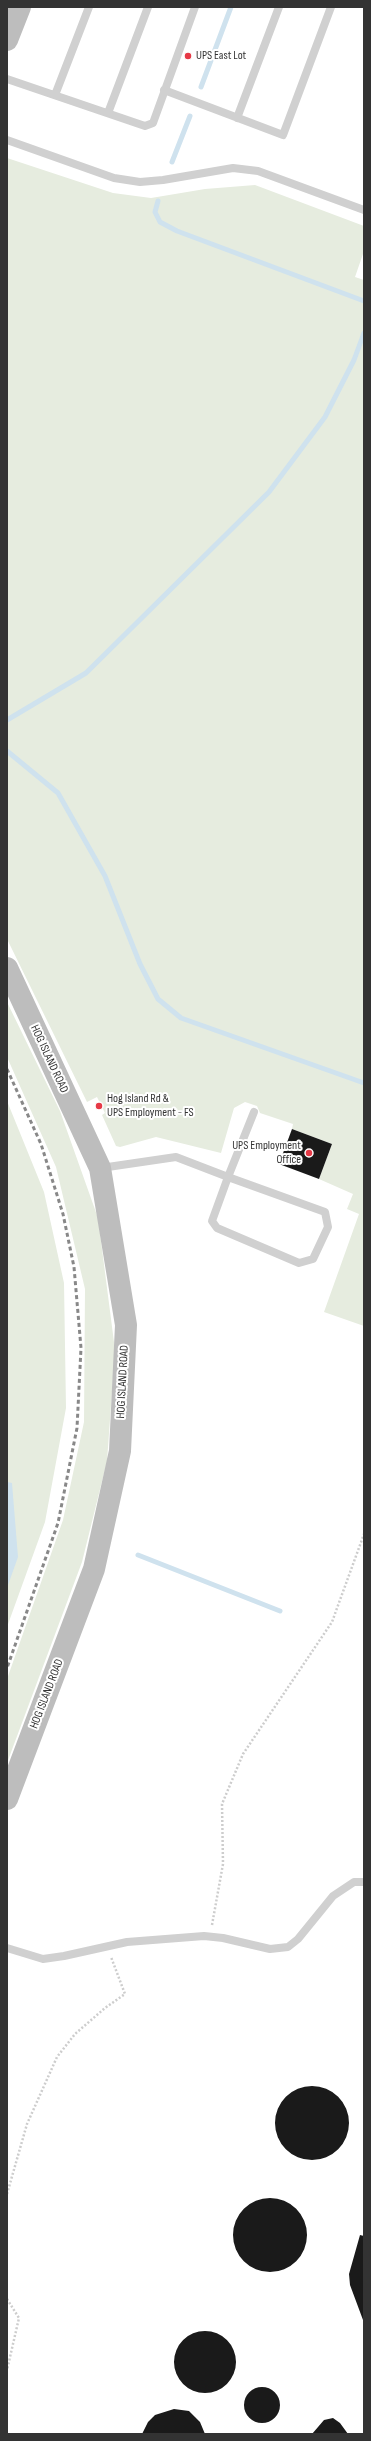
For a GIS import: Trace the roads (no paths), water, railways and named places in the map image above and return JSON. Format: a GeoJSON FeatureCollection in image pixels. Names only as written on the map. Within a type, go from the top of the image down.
{"type":"FeatureCollection","features":[{"type":"Feature","properties":{"kind":"street"},"geometry":{"type":"LineString","coordinates":[[7,40],[20,7]]}},
{"type":"Feature","properties":{"kind":"street","name":"HOG ISLAND ROAD"},"geometry":{"type":"LineString","coordinates":[[7,968],[100,1168],[126,1325],[120,1452],[94,1569],[7,1799]]}},
{"type":"Feature","properties":{"kind":"lane"},"geometry":{"type":"LineString","coordinates":[[55,95],[89,7]]}},
{"type":"Feature","properties":{"kind":"lane"},"geometry":{"type":"LineString","coordinates":[[108,113],[148,7]]}},
{"type":"Feature","properties":{"kind":"lane"},"geometry":{"type":"LineString","coordinates":[[7,79],[145,126],[153,123],[195,7]]}},
{"type":"Feature","properties":{"kind":"lane"},"geometry":{"type":"LineString","coordinates":[[237,118],[279,7]]}},
{"type":"Feature","properties":{"kind":"lane"},"geometry":{"type":"LineString","coordinates":[[164,90],[283,135],[332,7]]}},
{"type":"Feature","properties":{"kind":"lane"},"geometry":{"type":"LineString","coordinates":[[7,140],[78,168],[120,179],[140,182],[163,180],[233,168],[258,171],[364,210]]}},
{"type":"Feature","properties":{"kind":"lane"},"geometry":{"type":"LineString","coordinates":[[100,1168],[176,1157],[228,1177],[325,1212],[328,1227],[313,1259],[299,1263],[217,1228],[212,1221],[228,1177],[254,1112]]}},
{"type":"Feature","properties":{"kind":"lane"},"geometry":{"type":"LineString","coordinates":[[7,1948],[43,1959],[126,1942],[211,1936],[270,1949],[288,1947],[298,1939],[333,1896],[354,1882],[364,1882]]}},
{"type":"Feature","properties":{"kind":"water"},"geometry":{"type":"Polygon","coordinates":[[[7,1482],[12,1483],[18,1557],[7,1588],[7,1482]]]}},
{"type":"Feature","properties":{"kind":"waterway"},"geometry":{"type":"LineString","coordinates":[[201,87],[231,7]]}},
{"type":"Feature","properties":{"kind":"waterway"},"geometry":{"type":"LineString","coordinates":[[172,162],[190,116]]}},
{"type":"Feature","properties":{"kind":"waterway"},"geometry":{"type":"LineString","coordinates":[[158,201],[155,212],[160,222],[177,231],[364,301]]}},
{"type":"Feature","properties":{"kind":"waterway"},"geometry":{"type":"LineString","coordinates":[[7,720],[86,673],[269,492],[325,417],[354,360],[364,333]]}},
{"type":"Feature","properties":{"kind":"waterway"},"geometry":{"type":"LineString","coordinates":[[7,751],[58,793],[105,876],[140,964],[158,999],[181,1018],[364,1083]]}},
{"type":"Feature","properties":{"kind":"waterway"},"geometry":{"type":"LineString","coordinates":[[138,1555],[280,1611]]}},
{"type":"Feature","properties":{"kind":"railway"},"geometry":{"type":"LineString","coordinates":[[7,1069],[41,1144],[63,1214],[74,1267],[81,1348],[77,1428],[58,1523],[7,1668]]}},
{"type":"Feature","properties":{"kind":"place","name":"UPS East Lot"},"geometry":{"type":"Point","coordinates":[188,56]}},
{"type":"Feature","properties":{"kind":"place","name":"Hog Island Rd & UPS Employment - FS"},"geometry":{"type":"Point","coordinates":[99,1106]}},
{"type":"Feature","properties":{"kind":"place","name":"UPS Employment Office"},"geometry":{"type":"Point","coordinates":[309,1153]}}]}
